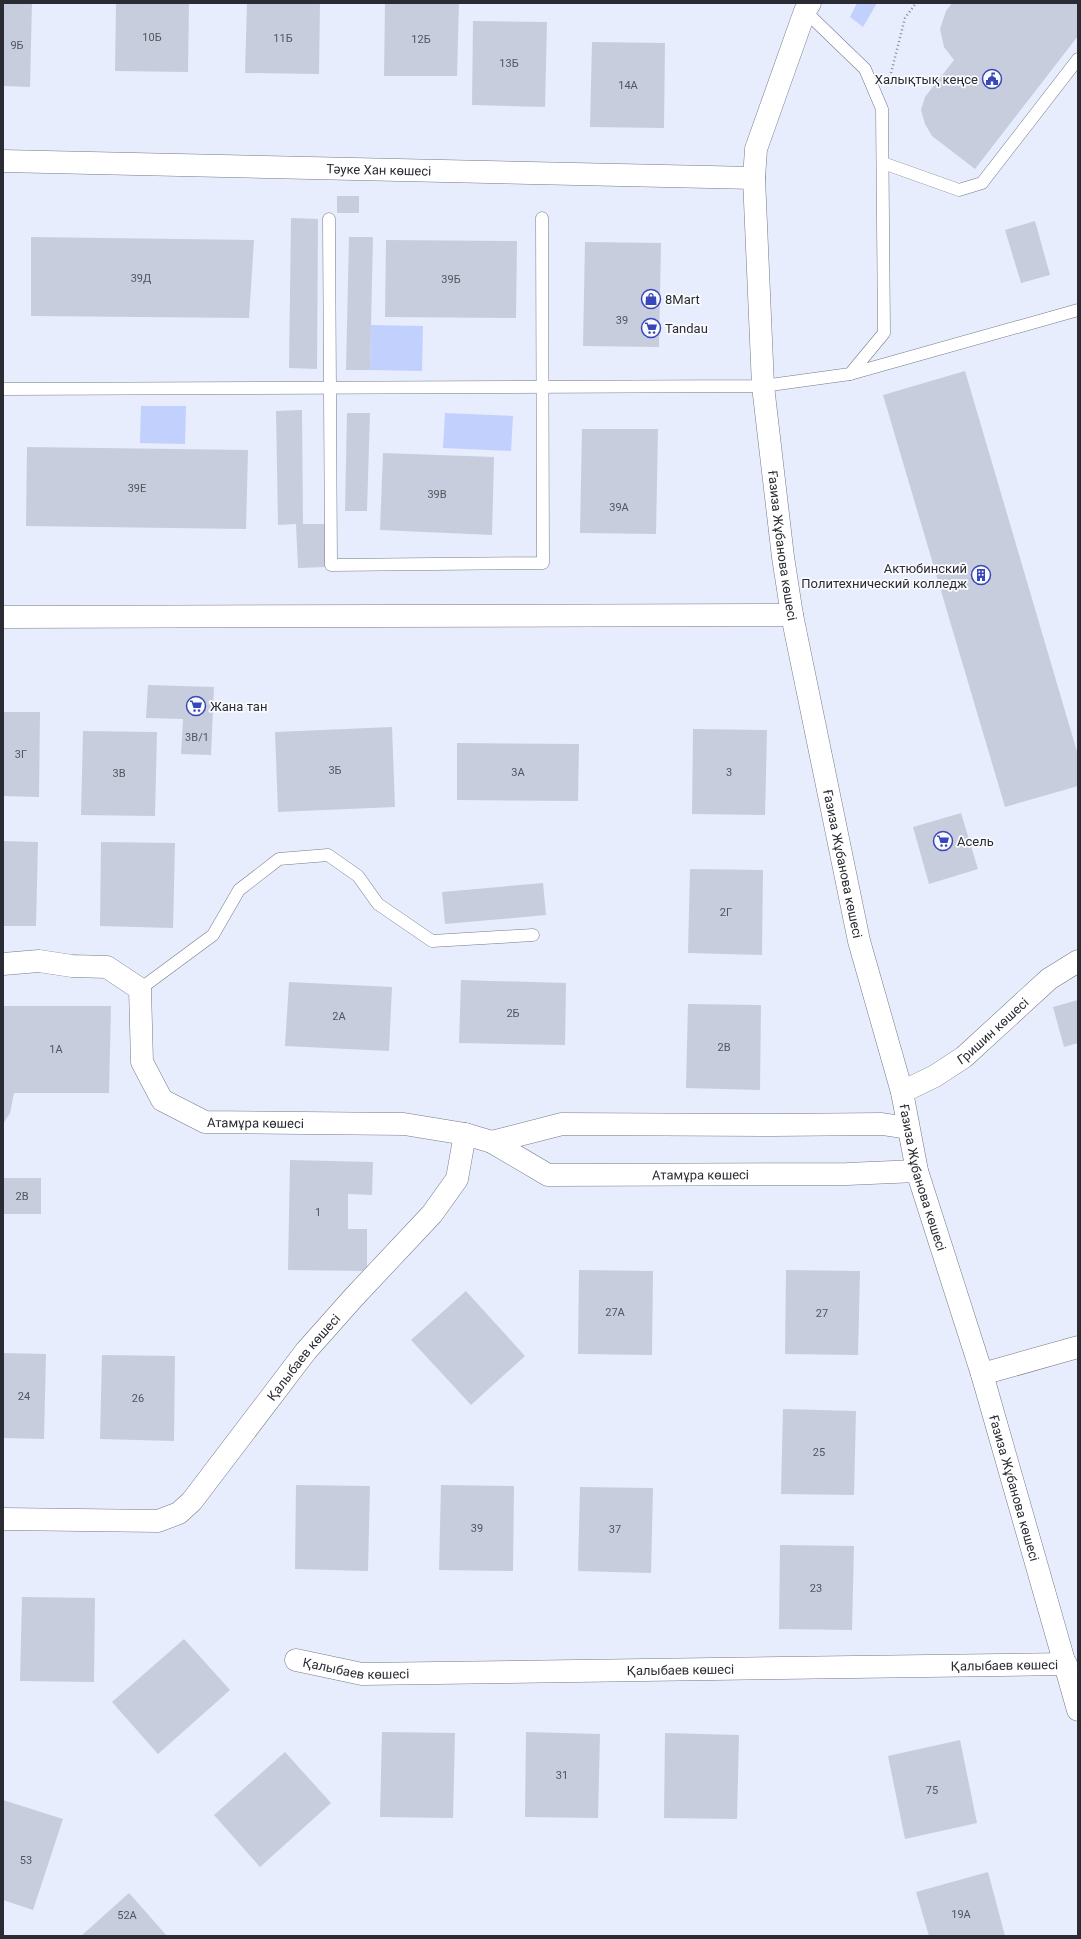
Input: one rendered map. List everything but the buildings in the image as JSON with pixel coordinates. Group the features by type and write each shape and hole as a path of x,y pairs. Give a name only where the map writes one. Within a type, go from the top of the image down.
{"street":[{"name":"Ғазиза Жұбанова көшесі","path":"808,7 756,149 754,178 763,386 783,556 792,615 859,941 902,1092 917,1171 982,1374 1078,1710"},
{"name":"Тәуке Хан көшесі","path":"3,161 754,178"},
{"path":"3,617 792,615"},
{"path":"3,964 39,961 72,966 107,967 140,990"},
{"name":"Гришин көшесі","path":"902,1092 935,1076 964,1057 1049,979 1078,961"},
{"name":"Атамұра көшесі","path":"140,990 142,1062 162,1100 205,1122 404,1124 465,1134 492,1142 548,1175 839,1174 917,1171"},
{"path":"492,1142 562,1124 882,1124 908,1128"},
{"name":"Қалыбаев көшесі","path":"3,1519 158,1520 179,1513 192,1501 306,1351 354,1297 432,1214 458,1179 465,1134"},
{"path":"982,1374 1078,1347"},
{"name":"Қалыбаев көшесі","path":"296,1660 362,1674 1066,1664"}],"lane":[{"path":"808,7 865,68 882,109 884,333 850,374"},
{"path":"883,163 959,190 982,183 1078,59"},
{"path":"329,219 331,565 339,565 543,564 542,218"},
{"path":"3,389 330,389 763,386 850,374 1078,310"},
{"path":"140,990 213,935 240,890 279,859 328,855 358,876 378,904 432,940 533,935"}],"path":[{"path":"882,109 905,18 916,3"}],"shaded area":[{"path":"857,3 877,3 863,27 850,17"},
{"path":"371,325 423,326 422,371 370,370"},
{"path":"141,406 186,406 185,444 140,443"},
{"path":"445,413 513,416 511,451 443,448"}],"place":[{"name":"Халықтық кеңсе","path":"992,79"},
{"name":"8Mart","path":"651,299"},
{"name":"Tandau","path":"651,328"},
{"name":"Актюбинский Политехнический колледж","path":"981,575"},
{"name":"Жана тан","path":"196,706"},
{"name":"Асель","path":"943,841"}]}
